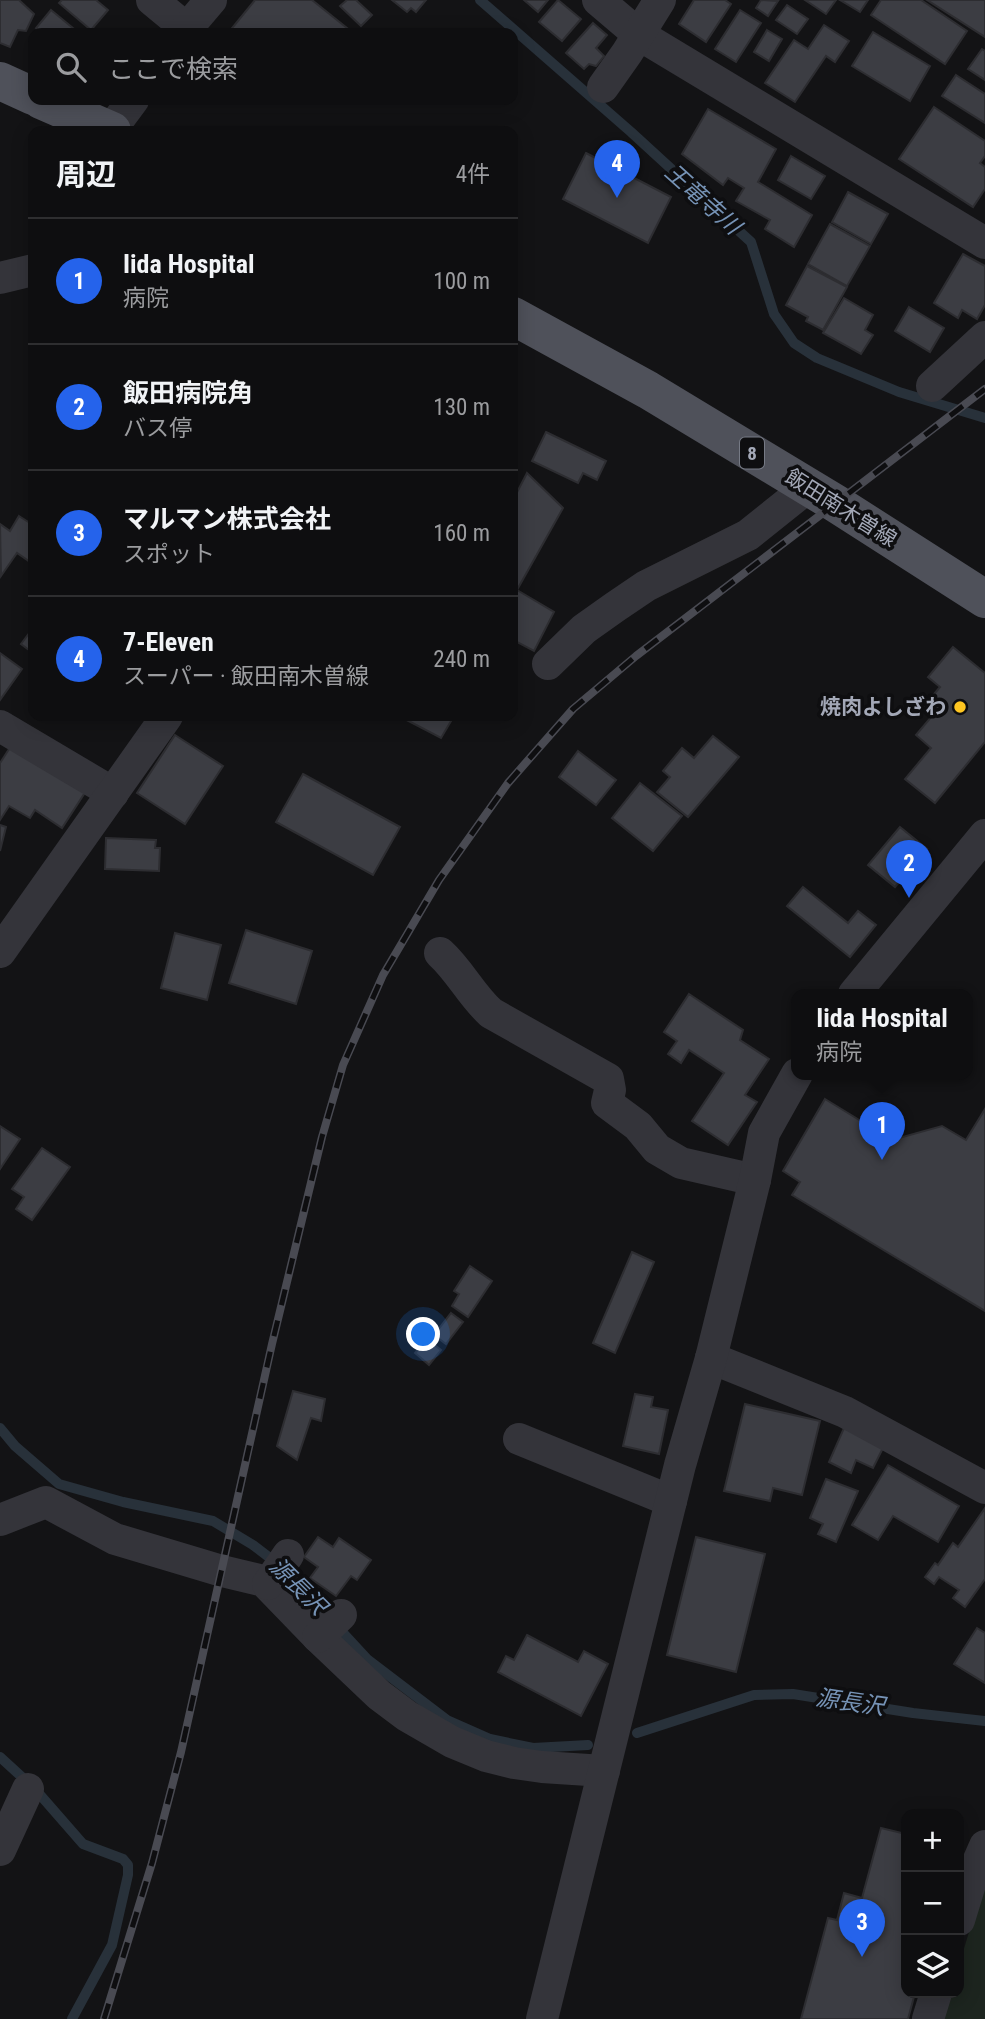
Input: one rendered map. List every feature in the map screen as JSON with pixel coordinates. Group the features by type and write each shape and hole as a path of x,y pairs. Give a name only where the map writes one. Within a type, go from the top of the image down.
{"main road":[{"path":"0,81 28,94"},
{"path":"52,105 100,126"},
{"name":"飯田南木曽線","path":"518,319 648,390 985,599"}],"street":[{"path":"152,0 182,28"},
{"path":"188,28 211,0"},
{"path":"598,0 638,34 985,243"},
{"path":"603,87 660,0"},
{"path":"115,126 129,105"},
{"path":"0,278 28,271"},
{"path":"932,386 985,337"},
{"path":"548,664 584,629 615,607 679,569 748,536 808,487"},
{"path":"0,952 163,721"},
{"path":"0,726 113,793"},
{"path":"858,989 985,835"},
{"path":"440,953 455,967 477,1000 491,1013 608,1079 610,1090 607,1103 638,1126 657,1149 681,1163 755,1180"},
{"path":"542,2019 671,1501 755,1180 764,1133 794,1080"},
{"path":"710,1358 845,1412 985,1488"},
{"path":"519,1439 671,1501"},
{"path":"0,1520 27,1507 46,1502 115,1539 222,1571 273,1574 328,1628 397,1709 424,1728 486,1756 514,1763 541,1768 604,1771"},
{"path":"0,1850 28,1789"},
{"path":"964,1904 985,1846"},
{"path":"928,2019 934,1998"}],"shaded area":[{"path":"985,1879 985,2019 942,2019 948,1998 964,1998 964,1948"}],"building":[{"path":"0,0 19,0 34,14 26,31 18,30 10,47 0,43"},
{"path":"62,0 96,0 108,10 93,28 89,28 59,3"},
{"path":"255,0 312,0 347,28 232,28"},
{"path":"347,0 356,0 372,15 361,26 340,6"},
{"path":"392,0 426,0 416,12 411,8 407,12"},
{"path":"524,0 548,0 538,12"},
{"path":"558,0 581,19 562,41 539,22"},
{"path":"694,0 725,0 731,4 706,42 679,24"},
{"path":"761,0 778,1 768,16 756,8"},
{"path":"805,0 836,0 826,14"},
{"path":"840,0 868,0 860,12"},
{"path":"881,0 921,0 967,31 945,64 871,15"},
{"path":"927,0 985,0 985,37"},
{"path":"787,5 808,19 797,34 776,20"},
{"path":"51,10 73,28 36,28"},
{"path":"740,10 761,23 736,62 715,49"},
{"path":"593,23 607,35 596,48 604,56 596,66 589,64 584,69 566,53"},
{"path":"824,25 849,41 835,62 826,56 795,102 765,83 794,40 808,49"},
{"path":"767,30 782,39 769,61 754,52"},
{"path":"873,32 930,66 910,101 852,66"},
{"path":"982,49 985,51 985,80 968,69"},
{"path":"956,75 985,94 985,123 942,96"},
{"path":"934,107 985,141 985,156 980,163 985,167 985,189 973,207 899,159"},
{"path":"708,109 776,149 758,182 812,215 794,247 765,229 770,220 736,201 744,188 728,178 723,185 682,154"},
{"path":"586,153 671,197 648,243 563,199"},
{"path":"791,156 825,176 811,199 778,180"},
{"path":"848,192 888,214 871,244 832,222"},
{"path":"830,224 870,246 847,286 808,264"},
{"path":"963,254 985,266 985,305 977,319 962,310 958,318 934,303"},
{"path":"807,266 847,287 823,330 806,321 808,317 786,305"},
{"path":"844,298 873,315 865,330 873,335 861,354 823,333"},
{"path":"909,307 944,328 930,352 895,331"},
{"path":"546,432 606,461 597,480 583,473 578,483 532,461"},
{"path":"527,473 563,508 518,588 518,490"},
{"path":"19,516 28,522 28,561 17,553 1,576 0,524 10,531"},
{"path":"518,591 554,612 534,651 518,643"},
{"path":"28,635 28,649 21,644"},
{"path":"953,647 985,673 985,742 935,803 905,779 931,748 916,735 933,715 923,707 940,687 928,677"},
{"path":"0,653 22,669 0,700"},
{"path":"409,721 451,721 441,738"},
{"path":"175,735 223,766 185,824 137,793"},
{"path":"713,736 739,757 688,817 657,792 670,777 663,771 682,748 694,758"},
{"path":"13,743 86,791 62,828 35,810 30,818 9,806 0,820 0,763"},
{"path":"578,751 616,780 596,805 559,777"},
{"path":"303,774 400,827 373,875 276,822"},
{"path":"640,783 682,816 653,851 612,818"},
{"path":"0,825 6,827 0,851"},
{"path":"900,827 927,849 895,887 868,865"},
{"path":"106,838 156,840 155,848 160,848 159,871 105,869"},
{"path":"803,887 848,923 858,911 876,925 850,957 787,906"},
{"path":"246,930 312,951 296,1004 229,983"},
{"path":"175,933 221,945 207,1000 161,988"},
{"path":"689,994 743,1030 740,1040 769,1059 745,1095 757,1102 728,1145 692,1121 724,1073 689,1050 681,1063 668,1054 677,1041 664,1032"},
{"path":"825,1099 892,1140 942,1126 966,1140 985,1109 985,1311 792,1195 800,1182 783,1171"},
{"path":"0,1126 20,1139 0,1169"},
{"path":"42,1148 70,1167 32,1220 16,1209 24,1197 12,1189"},
{"path":"632,1252 654,1262 615,1353 593,1343"},
{"path":"470,1266 492,1281 468,1317 452,1306 459,1294 454,1291"},
{"path":"451,1313 463,1322 446,1344 434,1335"},
{"path":"427,1339 441,1350 429,1365 415,1353"},
{"path":"293,1391 325,1399 321,1421 311,1418 297,1460 277,1446"},
{"path":"635,1394 653,1397 651,1407 668,1410 659,1454 623,1446"},
{"path":"745,1404 820,1421 802,1495 773,1488 770,1501 724,1491"},
{"path":"844,1428 884,1446 873,1468 856,1460 851,1473 829,1462"},
{"path":"888,1465 959,1506 938,1542 893,1516 878,1540 852,1525"},
{"path":"826,1479 858,1491 836,1542 818,1534 823,1524 810,1518"},
{"path":"985,1508 985,1579 965,1607 953,1598 959,1590 939,1577 934,1584 925,1577 935,1563 938,1565 953,1543 958,1547"},
{"path":"318,1537 333,1547 339,1538 371,1560 357,1580 351,1576 336,1596 310,1578 318,1567 304,1557"},
{"path":"696,1537 765,1554 736,1672 667,1655"},
{"path":"977,1628 985,1633 985,1683 954,1664"},
{"path":"527,1635 578,1662 584,1651 608,1664 581,1716 498,1672 506,1656 514,1660"},
{"path":"881,1828 901,1833 901,1998 914,1998 908,2019 801,2019 828,1918 837,1920 844,1893 862,1898"}],"waterway":[{"name":"王竜寺川","path":"480,0 512,28"},
{"name":"王竜寺川","path":"518,33 751,242 774,314 794,343 817,358 899,392 985,418"},
{"name":"源長沢","path":"0,1428 15,1446 59,1484 123,1502 213,1521 253,1545 283,1568 367,1659 447,1720 490,1739 533,1748 588,1745"},
{"name":"源長沢","path":"637,1733 754,1695 793,1694 913,1713 985,1721"},
{"path":"0,1757 35,1789 83,1844 123,1859 128,1865 112,1945 72,2019"}],"railway":[{"path":"104,2019 152,1863 181,1752 272,1344 322,1137 343,1065 383,975 439,880 508,783 573,709 636,656 985,389"}],"place":[{"name":"7-Eleven","path":"617,198"},
{"name":"焼肉よしざわ","path":"960,707"},
{"name":"飯田病院角","path":"909,898"},
{"name":"Iida Hospital","path":"882,1160"},
{"name":"マルマン株式会社","path":"862,1957"}]}
